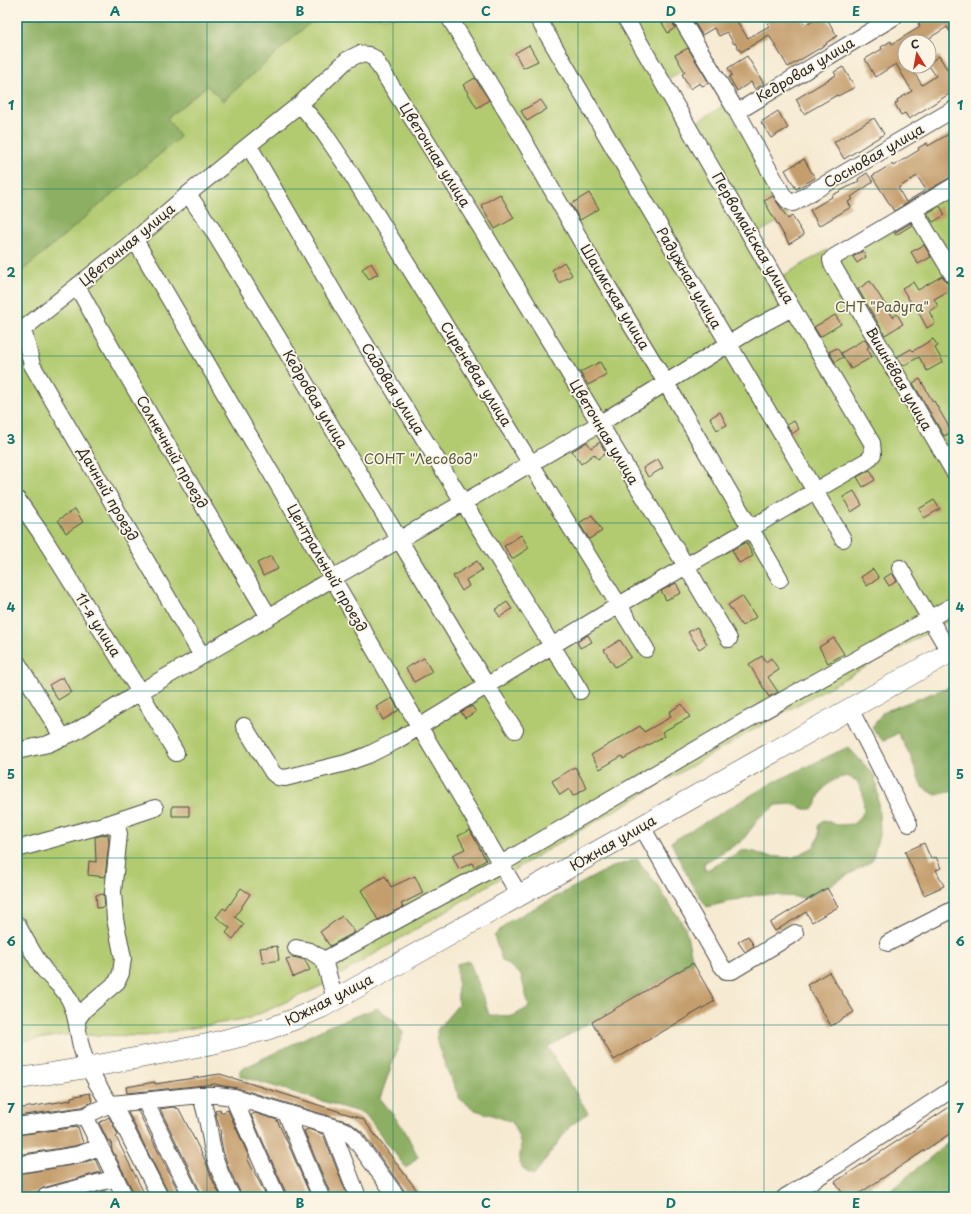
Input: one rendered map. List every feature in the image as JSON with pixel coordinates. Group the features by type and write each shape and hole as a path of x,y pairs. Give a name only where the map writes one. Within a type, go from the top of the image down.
{"main road":[{"name":"Южная улица","path":"17,1079 90,1067 210,1044 268,1029 295,1019 335,1000 952,652"}],"street":[{"name":"Шаимская улица","path":"449,17 522,137 589,255 666,383 780,579"},
{"name":"Радужная улица","path":"537,17 843,540"},
{"name":"Первомайская улица","path":"625,17 792,308 872,443 873,454 868,460 815,491"},
{"path":"680,17 737,112"},
{"name":"Кедровая улица","path":"737,112 894,17"},
{"name":"Цветочная улица","path":"20,331 135,240 188,194 300,104 347,60 359,54 368,55 374,58 481,228 729,639"},
{"name":"Сиреневая улица","path":"300,104 324,133 346,164 646,649"},
{"name":"Сосновая улица","path":"737,112 783,195 788,201 793,203 954,109"},
{"name":"Садовая улица","path":"249,146 340,303 580,691"},
{"path":"954,186 914,210 948,255 954,277"},
{"name":"Кедровая улица","path":"188,194 212,229 515,730"},
{"name":"Вишнёвая улица","path":"914,210 831,260 954,472"},
{"name":"Центральный проезд","path":"135,240 520,896"},
{"name":"Солнечный проезд","path":"77,286 105,338 269,617"},
{"path":"17,751 48,744 74,732 333,578 599,424 753,329 792,308"},
{"name":"Дачный проезд","path":"20,331 32,365 202,656"},
{"path":"244,726 273,773 278,777 285,778 346,763 368,755 487,686 552,644 618,605 815,491"},
{"name":"11-я улица","path":"17,499 40,532 176,752"},
{"path":"900,568 952,652"},
{"path":"324,960 501,864 738,725 954,605"},
{"path":"17,662 63,738"},
{"path":"850,709 909,824"},
{"path":"17,849 108,824 155,808"},
{"path":"77,1020 84,1010 117,982 121,973 123,958 115,919 113,892 119,834 118,828 114,824 108,824"},
{"path":"642,827 721,965 726,971 732,972 795,933"},
{"path":"888,943 954,908"},
{"path":"17,924 32,952 46,972 69,997 77,1020 81,1046 84,1054 101,1091 117,1112 160,1197"},
{"path":"296,948 310,951 324,960 335,1000"},
{"path":"785,1197 828,1171 954,1088"},
{"path":"200,1095 205,1108 212,1148 218,1167 232,1197"},
{"path":"17,1126 85,1116 110,1104 200,1095 234,1097 346,1131 354,1138 397,1197"},
{"path":"145,1101 192,1197"},
{"path":"235,1102 277,1197"},
{"path":"286,1113 321,1197"},
{"path":"85,1116 125,1197"},
{"path":"331,1127 358,1197"},
{"path":"17,1165 77,1155 100,1147"},
{"path":"45,1197 116,1178"}],"green space":[{"path":"17,17 316,17 223,101 207,86 167,118 180,137 17,275"},
{"name":"СОНТ \"Лесовод\"","path":"316,17 676,17 701,62 667,79 692,125 726,104 788,216 756,234 781,277 827,250 829,254 954,182 954,618 779,715 552,847 323,985 250,1018 146,1036 66,1035 17,1042 17,275 180,137 167,118 207,86 223,101"},
{"path":"954,685 954,791 936,795 922,787 910,755 898,733 883,741 872,728 883,712"},
{"path":"848,747 875,776 880,831 872,861 808,898 760,894 707,907 691,883 671,842 772,783","holes":["847,776 857,781 863,793 864,811 854,824 837,825 824,820 818,826 819,836 814,847 792,858 765,856 755,852 743,850 705,871 704,863 742,841 760,817 777,805 792,804 805,809 811,809 816,806 817,800 823,790 831,782"]},
{"path":"637,859 655,882 685,927 693,962 548,1047 588,1113 570,1126 534,1175 528,1173 519,1164 521,1146 512,1122 475,1110 460,1099 438,1046 437,1030 458,1005 457,964 469,961 480,987 489,1015 513,1016 529,1007 521,975 502,960 494,936 508,922 610,868"},
{"path":"377,1008 395,1021 403,1033 380,1098 404,1129 418,1157 406,1168 365,1114 240,1076 240,1070 329,1026"},
{"path":"954,1138 954,1197 883,1197 886,1194"}],"building":[{"path":"691,17 734,17 748,38 769,26 764,17 800,17 805,25 818,17 826,17 837,36 826,43 827,44 788,67 769,35 741,52 727,32 719,36 714,28 702,35"},
{"path":"929,17 954,17 954,38 947,27 936,34 908,34 920,27 918,24"},
{"path":"671,18 675,28 668,33 662,23"},
{"path":"891,41 892,44 897,41 897,66 896,64 875,77 865,59 882,49 881,47"},
{"path":"529,45 538,61 523,68 515,53"},
{"path":"688,48 709,83 702,86 700,83 690,89 682,74 685,72 675,55"},
{"path":"747,56 764,84 755,89 751,82 737,91 729,77 732,75 728,68"},
{"path":"939,56 947,69 949,68 954,75 954,91 909,119 905,113 901,115 895,104 898,102 897,100 912,91 902,74 915,74 922,85 936,76 935,74 937,74 937,57"},
{"path":"843,67 855,87 838,96 837,95 804,114 796,99 836,75 834,72"},
{"path":"475,78 489,100 477,108 463,85"},
{"path":"541,100 547,109 527,121 521,111"},
{"path":"778,111 788,128 771,138 761,122"},
{"path":"874,118 884,134 844,159 834,142"},
{"path":"954,131 954,177 949,178 894,211 872,176 892,164 893,166 919,150 918,148 927,143 928,146","holes":["917,176 926,190 906,202 898,188"]},
{"path":"804,159 815,178 796,189 785,170"},
{"path":"867,173 873,182 851,197 853,199 848,202 851,207 819,226 810,210 832,197 831,196 859,181 858,179"},
{"path":"589,193 599,209 580,220 571,204"},
{"path":"500,194 514,218 495,229 481,205"},
{"path":"773,196 788,219 792,216 804,235 789,244 764,201"},
{"path":"940,206 945,215 933,222 927,213"},
{"path":"911,223 912,225 896,235 894,233"},
{"path":"924,245 931,257 918,264 911,252"},
{"path":"863,251 866,257 857,263 853,257"},
{"path":"564,262 572,275 559,283 552,270"},
{"path":"371,263 378,274 369,279 362,269"},
{"path":"942,276 952,289 934,299 938,306 929,311 935,323 927,328 913,302 911,303 902,288 913,282 918,290"},
{"path":"870,281 893,317 897,314 903,324 885,335 858,289"},
{"path":"835,315 841,324 820,337 814,327"},
{"path":"865,339 869,347 867,348 872,357 851,369 841,353"},
{"path":"933,339 938,346 935,348 943,362 927,371 919,357 903,366 897,357 911,349 913,351"},
{"path":"837,348 843,357 835,362 829,352"},
{"path":"600,362 607,375 588,385 580,372"},
{"path":"920,379 952,432 944,436 913,383"},
{"path":"720,412 727,425 717,430 710,418"},
{"path":"794,421 799,429 792,434 787,425"},
{"path":"587,442 591,448 600,442 606,453 598,459 594,454 581,464 572,451"},
{"path":"658,459 663,468 648,477 643,468"},
{"path":"870,470 875,480 863,487 857,477"},
{"path":"854,491 862,505 851,512 843,497"},
{"path":"934,500 940,509 924,518 919,509"},
{"path":"75,509 83,522 66,533 58,520"},
{"path":"592,515 602,531 589,539 579,523"},
{"path":"521,535 529,548 512,559 504,546"},
{"path":"746,542 753,556 739,563 732,550"},
{"path":"271,556 278,569 263,576 257,563"},
{"path":"477,561 482,570 466,580 469,586 462,591 453,576"},
{"path":"873,569 879,578 867,586 861,577"},
{"path":"892,573 897,581 889,586 884,578"},
{"path":"676,583 681,593 666,600 661,591"},
{"path":"742,596 756,617 742,626 728,605"},
{"path":"507,602 512,609 500,617 495,610"},
{"path":"697,627 707,644 699,649 688,632"},
{"path":"588,635 592,642 580,648 577,642"},
{"path":"834,638 844,654 828,663 819,647"},
{"path":"620,640 631,657 615,667 604,650"},
{"path":"762,656 766,662 771,658 779,670 768,677 778,692 769,697 749,664"},
{"path":"424,658 432,672 414,682 406,668"},
{"path":"63,677 71,692 58,700 49,685"},
{"path":"392,698 399,710 383,720 376,707"},
{"path":"682,704 690,717 662,732 664,736 623,759 622,756 600,769 591,755 640,726 644,732 671,717 669,712"},
{"path":"472,706 476,712 465,718 461,712"},
{"path":"575,767 587,788 573,796 569,789 560,795 552,781"},
{"path":"172,806 189,806 189,816 172,816"},
{"path":"470,830 486,860 474,867 472,863 459,869 452,855 465,849 458,836"},
{"path":"108,834 109,843 105,877 88,875 89,861 96,862 95,837"},
{"path":"924,843 931,859 936,857 941,868 936,870 944,886 924,895 905,852"},
{"path":"385,876 391,887 415,876 423,893 401,904 403,907 378,920 361,890"},
{"path":"241,888 250,894 235,917 244,924 233,939 226,933 230,928 216,917 223,908 226,910"},
{"path":"827,888 838,907 812,922 806,912 775,931 770,923"},
{"path":"104,894 105,907 97,908 96,895"},
{"path":"342,916 355,932 330,946 320,932"},
{"path":"748,936 754,946 745,952 738,942"},
{"path":"277,946 279,960 263,963 260,948"},
{"path":"293,957 305,960 310,970 293,977 286,959"},
{"path":"693,963 715,1001 614,1060 592,1022"},
{"path":"829,972 854,1012 831,1026 807,985"},
{"path":"220,1074 363,1119 422,1197 409,1197 362,1132 349,1122 237,1088 215,1084 127,1093 126,1087"},
{"path":"90,1093 92,1102 82,1107 17,1116 17,1109 71,1100 71,1097"},
{"path":"954,1104 954,1131 854,1197 845,1197 835,1182"},
{"path":"173,1107 179,1109 206,1162 211,1177 221,1197 202,1197 160,1109"},
{"path":"220,1109 221,1113 228,1110 249,1157 247,1158 267,1197 241,1197 223,1151 221,1134 215,1111"},
{"path":"138,1111 181,1197 169,1197 128,1112"},
{"path":"255,1113 277,1120 311,1197 286,1197 286,1193 251,1115"},
{"path":"109,1117 118,1135 116,1137 146,1197 134,1197 134,1193 112,1150 111,1141 108,1141 99,1123"},
{"path":"78,1127 83,1143 75,1146 17,1155 17,1135"},
{"path":"308,1129 323,1134 348,1197 330,1197 330,1193 304,1131"},
{"path":"95,1159 101,1172 43,1188 37,1192 17,1195 17,1174 79,1164"},
{"path":"105,1191 107,1197 82,1197"}],"park label":[{"name":"СНТ \"Радуга\"","path":"882,307"}]}
